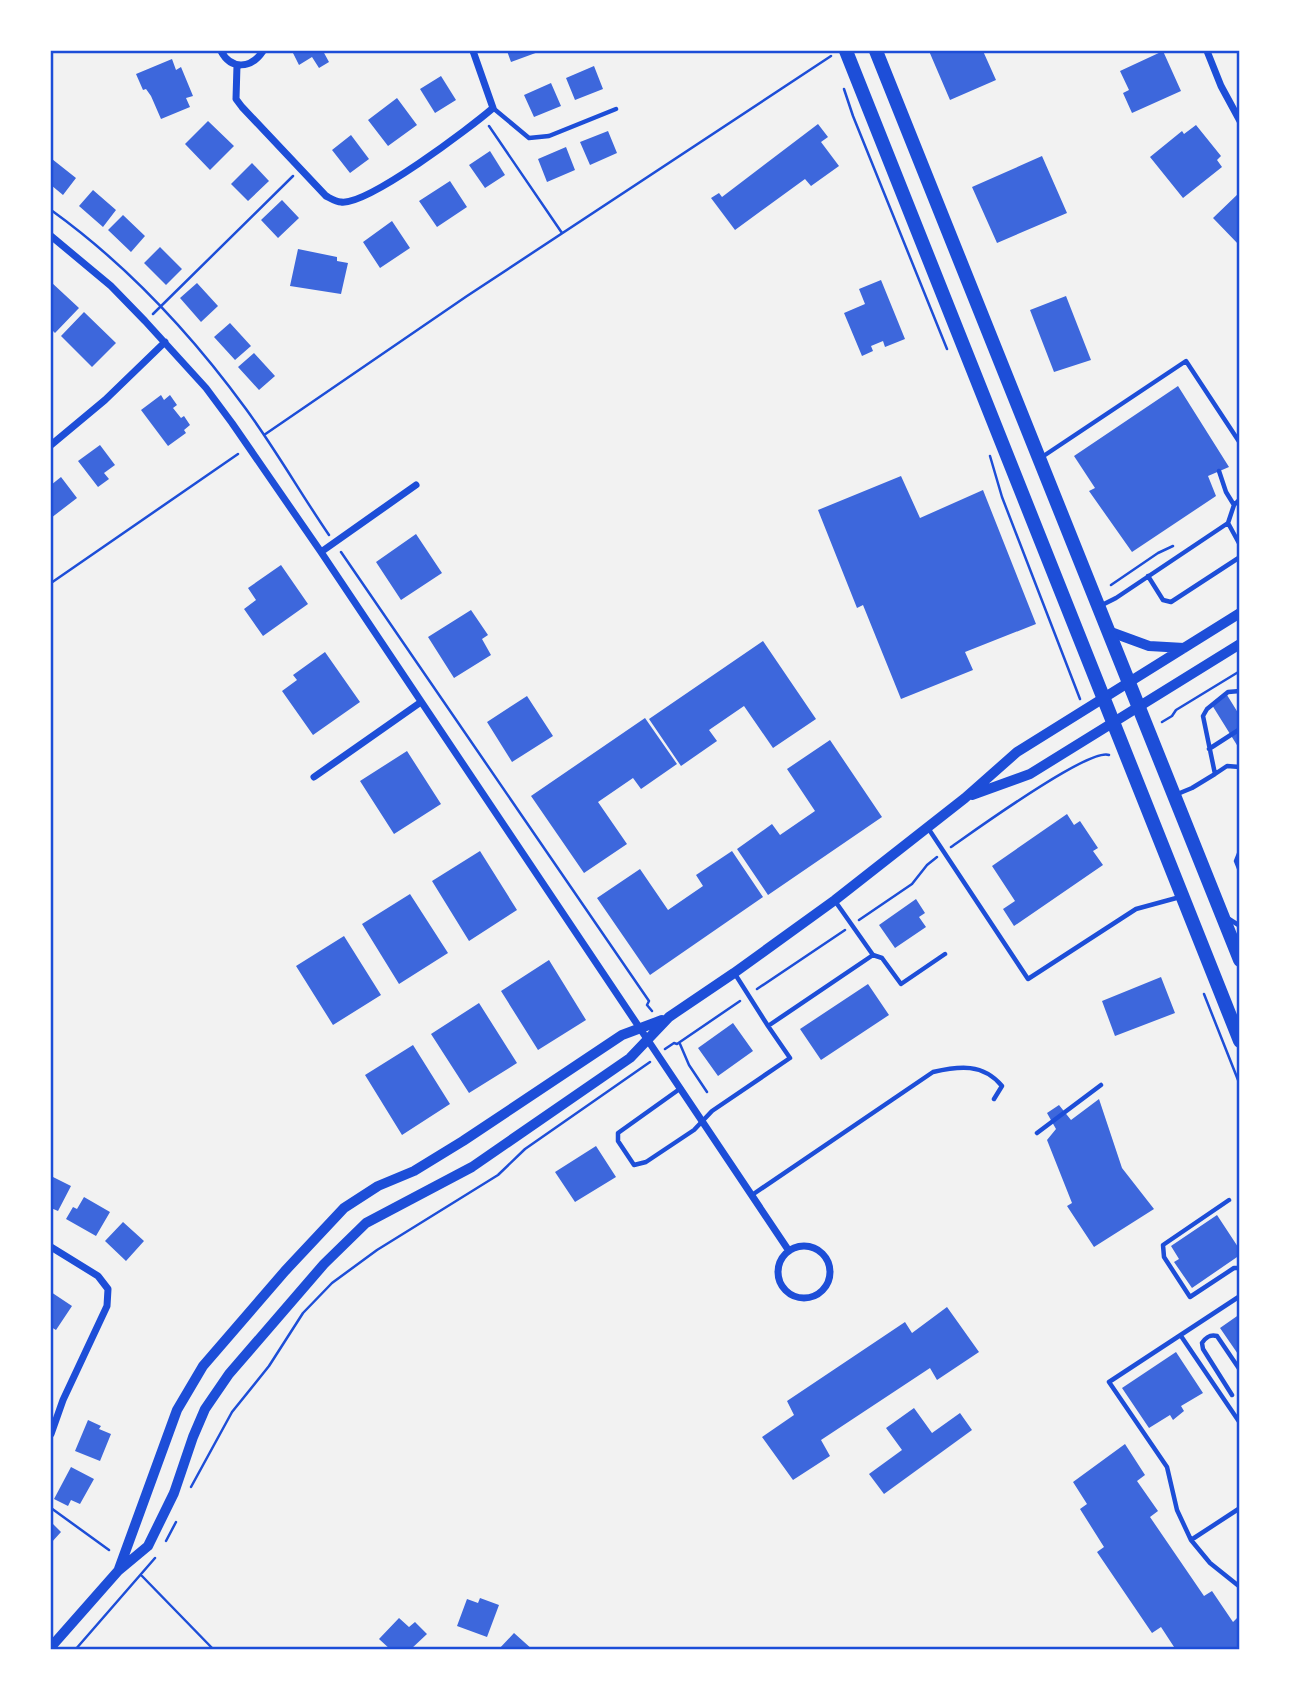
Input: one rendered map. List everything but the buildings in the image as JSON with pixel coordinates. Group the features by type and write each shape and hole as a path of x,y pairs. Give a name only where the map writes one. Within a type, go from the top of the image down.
{"main road":[{"path":"846,51 1240,1041"},
{"path":"876,51 1240,960"}],"street":[{"path":"221,51 227,60 237,65 253,61 262,51"},
{"path":"237,65 236,99 326,196 341,202 355,200 388,184 493,108 473,51"},
{"path":"1207,51 1221,86 1240,121"},
{"path":"51,236 111,286 165,342 219,406 321,552 789,1251"},
{"path":"51,445 105,400 165,342"},
{"path":"321,552 416,485"},
{"path":"51,1647 118,1571 148,1546 174,1493 205,1409 229,1374 346,1240 366,1223 472,1167 630,1058 645,1033 835,900 965,798 1017,752 1240,613"},
{"path":"1108,631 1149,646 1184,648"},
{"path":"965,798 1030,774 1240,644"},
{"path":"314,777 421,702"},
{"path":"118,1571 177,1410 203,1366 344,1208 378,1186 433,1160 622,1035 645,1033"},
{"path":"804,1246 820,1251 825,1257 829,1264 829,1280 818,1294 801,1298 785,1290 780,1283 779,1265 789,1251 804,1246"},
{"path":"51,1247 97,1276 108,1289 107,1306 63,1400 51,1434"}],"lane":[{"path":"493,108 529,138 550,136 616,109"},
{"path":"1039,458 1186,361 1240,443"},
{"path":"1219,471 1228,497 1234,505"},
{"path":"1098,607 1116,598 1228,523 1234,505 1240,499"},
{"path":"1228,523 1240,545"},
{"path":"1148,576 1163,600 1171,602 1240,557"},
{"path":"1215,774 1202,720 1204,712 1228,692 1239,693"},
{"path":"1209,749 1240,729"},
{"path":"1174,796 1227,766 1240,767"},
{"path":"927,827 1028,979 1136,909 1183,895"},
{"path":"1240,851 1236,861 1240,871"},
{"path":"835,900 873,955 882,958 901,984 945,954"},
{"path":"1222,914 1240,926"},
{"path":"768,1026 873,955"},
{"path":"681,1088 621,1130 617,1137 634,1165 641,1165 694,1130 712,1111 790,1058 734,973"},
{"path":"752,1195 933,1072 983,1069 992,1074 1002,1086 994,1099"},
{"path":"1037,1133 1101,1085"},
{"path":"1229,1200 1163,1245 1164,1257 1190,1297 1234,1268 1240,1268"},
{"path":"1240,1296 1109,1382 1167,1467 1177,1510 1191,1540 1210,1563 1240,1587"},
{"path":"1181,1336 1240,1423"},
{"path":"1232,1395 1203,1349 1202,1343 1206,1338 1217,1336 1240,1370"},
{"path":"1191,1540 1240,1508"}],"path":[{"path":"264,435 562,233 838,51"},
{"path":"846,95 948,350"},
{"path":"483,117 562,233"},
{"path":"145,321 300,169"},
{"path":"51,211 112,261 195,345 252,418 325,529"},
{"path":"988,449 1002,497 1079,697"},
{"path":"51,583 238,454"},
{"path":"1111,585 1173,546"},
{"path":"346,559 649,1002 647,1005"},
{"path":"1171,716 1176,710 1240,671"},
{"path":"954,846 1070,767 1102,753 1108,754"},
{"path":"859,920 912,884 927,865 939,856"},
{"path":"755,990 845,930"},
{"path":"1203,993 1240,1085"},
{"path":"680,1044 742,1000"},
{"path":"674,1043 680,1044"},
{"path":"680,1044 689,1065 707,1092"},
{"path":"189,1492 225,1422 268,1366 303,1313 322,1293 344,1273 377,1250 498,1175 525,1149 645,1066"},
{"path":"51,1508 109,1550"},
{"path":"162,1548 177,1520"},
{"path":"75,1650 155,1558"},
{"path":"142,1576 215,1650"}]}
